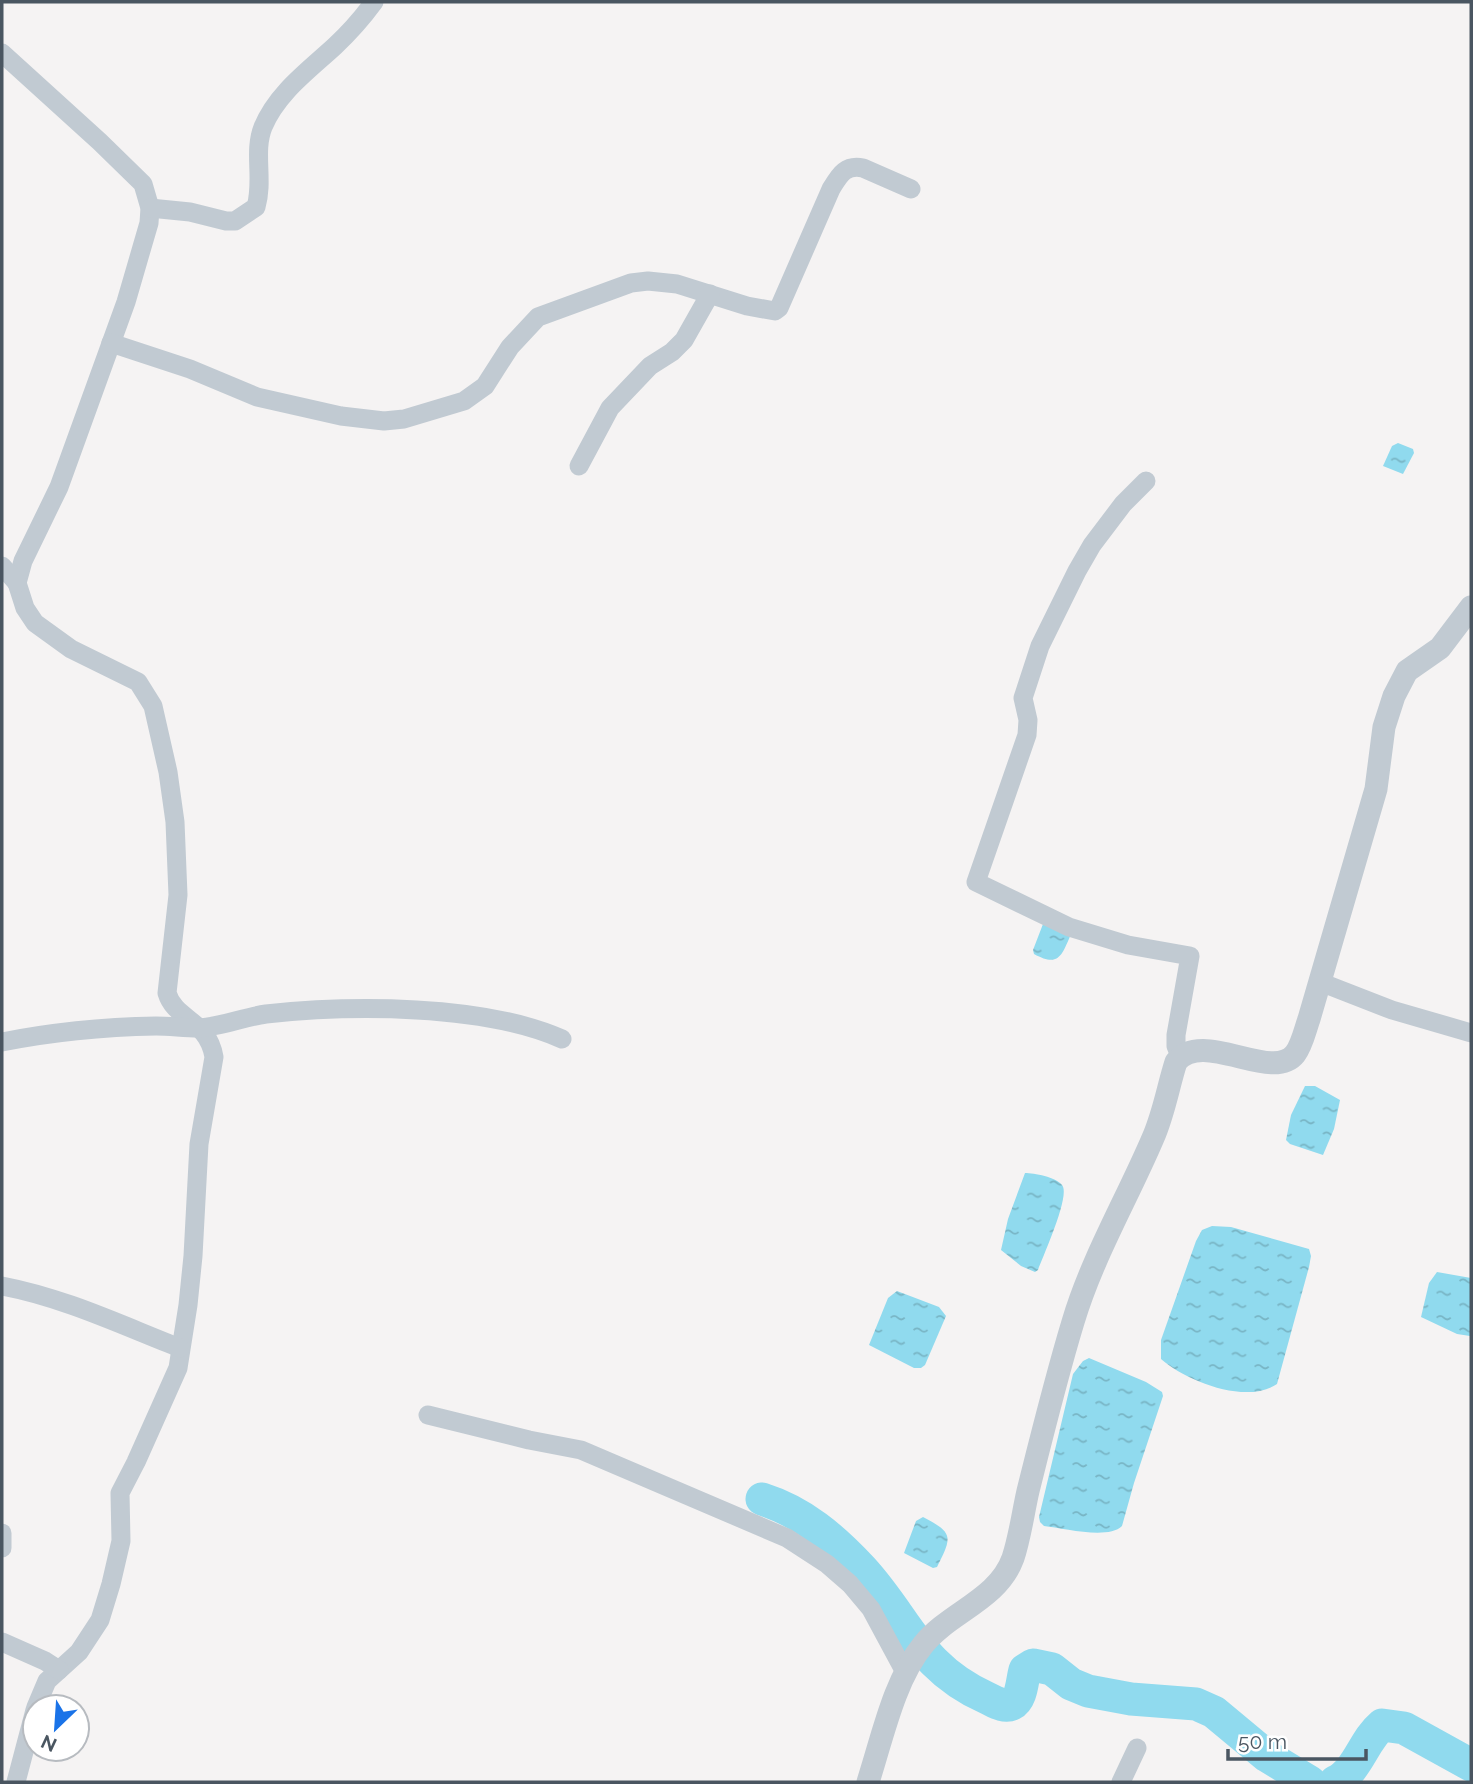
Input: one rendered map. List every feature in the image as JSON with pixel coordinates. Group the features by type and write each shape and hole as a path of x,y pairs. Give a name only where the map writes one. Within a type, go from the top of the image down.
{"street":[{"path":"150,208 190,212 226,221 235,220 256,207 260,189 259,142 269,115 296,81 337,44 374,2"},
{"path":"2,53 143,184 150,208 149,223 139,260 111,343 59,487 23,561 17,583"},
{"path":"111,343 211,377 257,397 362,419 404,419 464,401 485,386 510,347 538,317 631,282 677,284 763,310 775,311 779,308 831,189 842,173 855,166 911,189"},
{"path":"579,466 610,408 635,380 684,340 710,294"},
{"path":"1146,481 1123,504 1092,545 1040,646 1023,698 1028,720 1027,735 976,882 1069,927 1128,946 1191,956 1176,1035 1175,1046 1180,1056"},
{"path":"2,566 17,583 22,600 35,624 71,649 138,682 153,706 168,772 175,822 178,895 167,993 173,1004 200,1028 212,1044 214,1057 199,1144 193,1256 178,1368 120,1493 121,1541 100,1620 79,1652 47,1681 42,1693"},
{"path":"868,1782 909,1668 933,1634 949,1619 986,1595 997,1584 1013,1559 1073,1321 1091,1274 1154,1135 1180,1056 1186,1053 1219,1051 1259,1061 1282,1063 1294,1055 1320,982 1377,789 1384,727 1394,696 1407,671 1440,648 1471,607"},
{"path":"1320,982 1392,1010 1471,1032"},
{"path":"2,1042 74,1030 157,1026 200,1028 264,1014 361,1008 444,1013 495,1020 538,1028 562,1039"},
{"path":"2,1286 75,1305 180,1348"},
{"path":"428,1415 581,1450 787,1538 827,1564 850,1584 871,1609 909,1668"},
{"path":"2,1533 2,1548"},
{"path":"2,1642 59,1670"},
{"path":"1121,1782 1136,1748"},
{"path":"16,1782 21,1763"}],"water":[{"path":"1398,443 1413,449 1414,453 1403,474 1383,466 1392,446"},
{"path":"1043,924 1071,934 1062,953 1054,959 1049,960 1034,954 1033,950"},
{"path":"1305,1086 1315,1086 1340,1100 1334,1129 1323,1155 1290,1144 1286,1140 1291,1115"},
{"path":"1025,1173 1055,1180 1062,1185 1064,1191 1055,1226 1035,1272 1021,1266 1001,1250 1008,1219"},
{"path":"1212,1226 1231,1227 1309,1249 1309,1267 1277,1384 1264,1390 1249,1392 1217,1388 1185,1375 1161,1359 1161,1340 1196,1241 1202,1230"},
{"path":"1437,1272 1471,1278 1470,1336 1457,1334 1421,1317 1429,1283"},
{"path":"897,1291 939,1307 946,1316 925,1365 921,1368 914,1368 869,1345 888,1298"},
{"path":"1089,1358 1146,1382 1162,1392 1163,1396 1122,1526 1096,1533 1044,1526 1039,1517 1073,1374 1083,1361"},
{"path":"923,1517 940,1527 947,1537 946,1549 937,1567 933,1568 904,1553 916,1521"}],"waterway":[{"path":"762,1499 791,1511 828,1537 878,1588 929,1657 964,1686 987,1698 1002,1705 1015,1702 1020,1694 1025,1670 1033,1665 1052,1669 1071,1684 1088,1691 1131,1699 1196,1704 1214,1712 1267,1756 1310,1782"},
{"path":"1335,1782 1349,1771 1382,1725 1404,1728 1471,1765"}]}
